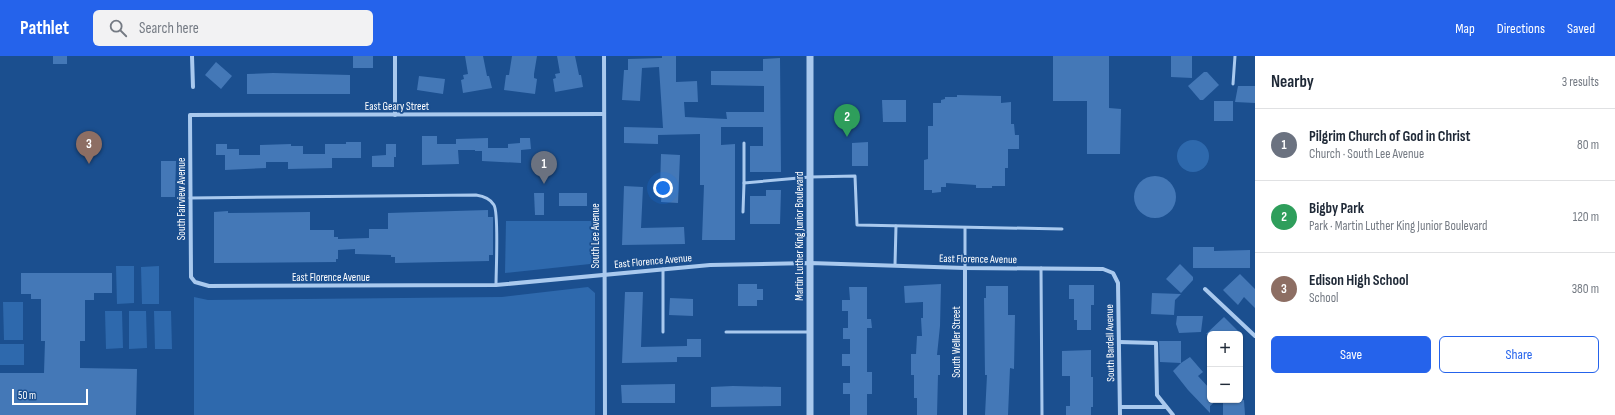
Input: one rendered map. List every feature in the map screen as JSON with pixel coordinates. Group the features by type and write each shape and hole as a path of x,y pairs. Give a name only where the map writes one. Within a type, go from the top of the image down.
{"street":[{"path":"192,56 193,87"},
{"path":"395,56 395,115"},
{"name":"South Lee Avenue","path":"604,56 605,415"},
{"name":"Martin Luther King Junior Boulevard","path":"810,56 810,415"},
{"name":"East Geary Street","path":"190,115 604,114"},
{"name":"South Fairview Avenue","path":"190,115 190,267 191,277 195,282"},
{"name":"East Florence Avenue","path":"195,282 210,286 496,285 710,265 810,262 965,268 1103,269 1113,273"},
{"name":"South Weller Street","path":"965,268 965,415"},
{"name":"South Bardell Avenue","path":"1113,273 1118,283 1120,415"},
{"path":"1205,290 1255,336"},
{"path":"1119,342 1156,343 1157,395 1173,415"},
{"path":"1120,406 1166,406"}],"lane":[{"path":"1233,84 1235,56"},
{"path":"743,212 744,143"},
{"path":"744,183 810,177 855,176 857,225 1062,229"},
{"path":"190,198 484,196 489,199 496,210 496,285"},
{"path":"895,265 896,226"},
{"path":"965,228 965,268"},
{"path":"1041,268 1042,415"},
{"path":"663,269 663,332"},
{"path":"726,332 810,332"}],"shaded area":[{"path":"1190,140 1196,140 1206,147 1209,156 1208,162 1202,169 1196,172 1190,172 1180,165 1177,159 1177,153 1184,143"},
{"path":"506,221 594,221 594,259 590,264 505,273"},
{"path":"116,266 134,266 134,303 117,304"},
{"path":"159,266 159,304 142,304 141,267"},
{"path":"588,287 595,293 595,415 194,415 194,297 208,300 502,297"},
{"path":"3,302 23,302 23,340 4,340"},
{"path":"105,311 122,311 123,348 106,349"},
{"path":"129,311 146,311 147,348 129,349"},
{"path":"154,311 171,311 172,349 155,349"},
{"path":"0,344 24,344 24,365 0,365"}],"building":[{"path":"53,56 67,56 67,64 53,64"},
{"path":"353,56 373,56 373,68 353,68"},
{"path":"465,56 483,56 487,76 489,76 492,88 463,93 461,80 464,79 463,75 468,74"},
{"path":"512,56 537,56 534,74 534,78 537,79 535,94 504,90 506,75 509,75"},
{"path":"557,56 575,56 583,87 555,92 553,79 556,78 555,74 560,73"},
{"path":"662,56 676,56 676,82 697,81 698,102 684,102 685,117 727,119 726,112 764,112 764,86 711,85 711,71 763,71 763,59 780,58 781,172 750,172 750,146 763,146 763,127 721,127 721,145 735,144 735,240 702,240 704,185 700,185 700,134 658,135 658,144 624,143 624,127 663,128 659,67 642,68 640,101 622,100 624,70 628,70 628,59 662,58"},
{"path":"1053,56 1109,56 1109,108 1121,109 1120,154 1087,154 1087,101 1053,101"},
{"path":"1171,56 1192,56 1192,78 1171,77"},
{"path":"216,62 232,76 221,89 205,75"},
{"path":"1204,72 1207,72 1219,85 1203,100 1200,100 1188,86"},
{"path":"273,73 350,75 350,94 247,94 247,74"},
{"path":"419,76 445,79 443,94 417,90"},
{"path":"1238,86 1255,86 1255,103 1235,102"},
{"path":"957,95 1001,96 1001,103 1011,102 1011,124 1014,124 1015,135 1019,135 1019,149 1008,149 1008,168 1005,168 1005,186 976,188 976,185 946,183 946,187 941,187 941,192 932,193 932,190 924,190 924,160 928,159 928,126 933,126 933,103 941,103 941,100 945,99 945,97 957,97"},
{"path":"882,100 906,100 906,122 883,122"},
{"path":"1214,101 1233,101 1233,121 1214,121"},
{"path":"422,136 437,136 437,144 456,144 456,139 488,138 488,148 508,148 508,144 520,143 520,138 530,138 531,149 521,150 521,163 482,161 482,151 458,150 459,164 422,165"},
{"path":"346,142 361,142 361,158 332,158 332,168 288,169 288,162 266,162 266,168 225,170 225,155 216,155 216,144 227,144 227,149 239,149 239,155 260,155 260,145 291,144 291,146 303,146 303,154 325,154 325,144 346,144"},
{"path":"868,142 868,166 852,166 852,143"},
{"path":"386,144 396,144 394,167 372,167 372,156 386,155"},
{"path":"661,154 680,155 678,203 661,202"},
{"path":"161,161 176,161 175,197 161,197"},
{"path":"1155,176 1170,182 1176,197 1170,212 1155,218 1140,212 1134,197 1140,182"},
{"path":"624,186 643,187 641,228 684,227 685,244 622,245"},
{"path":"766,190 781,190 780,224 750,224 750,196 766,196"},
{"path":"534,193 544,193 544,215 535,215"},
{"path":"559,193 587,193 587,206 559,206"},
{"path":"488,210 488,217 493,217 493,255 489,255 489,261 395,263 395,257 391,257 391,255 355,254 355,249 338,250 338,259 336,259 336,262 214,263 214,212 310,212 310,230 334,230 334,237 338,237 338,239 369,238 369,229 388,229 388,213"},
{"path":"1193,247 1214,247 1214,251 1250,250 1250,268 1193,268"},
{"path":"1180,264 1193,277 1193,280 1181,293 1166,279"},
{"path":"21,273 112,273 112,293 94,293 94,300 85,300 85,341 80,341 80,368 137,369 136,415 0,415 0,373 44,373 45,341 41,341 41,299 31,299 31,294 21,294"},
{"path":"1240,274 1255,289 1255,308 1244,297 1238,305 1223,290"},
{"path":"738,284 757,284 757,289 763,289 763,300 757,300 757,306 738,306"},
{"path":"941,284 940,326 937,355 940,355 940,375 938,375 937,415 917,415 917,398 914,398 914,375 911,375 911,354 916,354 917,336 922,336 921,318 923,318 923,302 905,303 904,286"},
{"path":"1069,285 1094,285 1094,305 1091,305 1091,330 1077,330 1077,320 1074,320 1074,299 1069,299"},
{"path":"986,286 1008,286 1008,315 1015,315 1014,369 1010,368 1008,415 985,415 987,375 985,375 984,298 986,298"},
{"path":"849,287 867,287 867,319 871,319 872,328 867,328 867,372 872,372 872,394 867,394 867,415 850,415 850,394 843,394 843,383 850,383 850,366 842,366 842,354 850,354 850,339 843,339 843,328 848,328 848,311 842,311 842,300 850,300"},
{"path":"625,292 643,292 641,347 687,346 687,339 701,339 701,357 677,357 677,362 622,363"},
{"path":"1152,293 1181,294 1175,300 1174,315 1151,314"},
{"path":"670,298 693,299 693,316 669,315"},
{"path":"1177,316 1203,316 1201,332 1179,333 1176,324"},
{"path":"1224,317 1238,331 1209,331"},
{"path":"1159,341 1181,341 1181,363 1160,362"},
{"path":"1091,350 1093,407 1091,407 1091,415 1066,415 1066,406 1070,406 1070,376 1062,376 1062,351"},
{"path":"1190,357 1203,372 1198,376 1207,386 1207,403 1214,403 1210,406 1210,413 1188,390 1173,371"},
{"path":"675,384 675,403 622,403 621,385"},
{"path":"711,387 781,387 781,406 711,407"},
{"path":"1244,400 1245,415 1223,415 1223,403 1243,403"}],"place":[{"name":"Bigby Park","path":"847,137"},
{"name":"Edison High School","path":"89,164"},
{"name":"Pilgrim Church of God in Christ","path":"544,184"}]}
